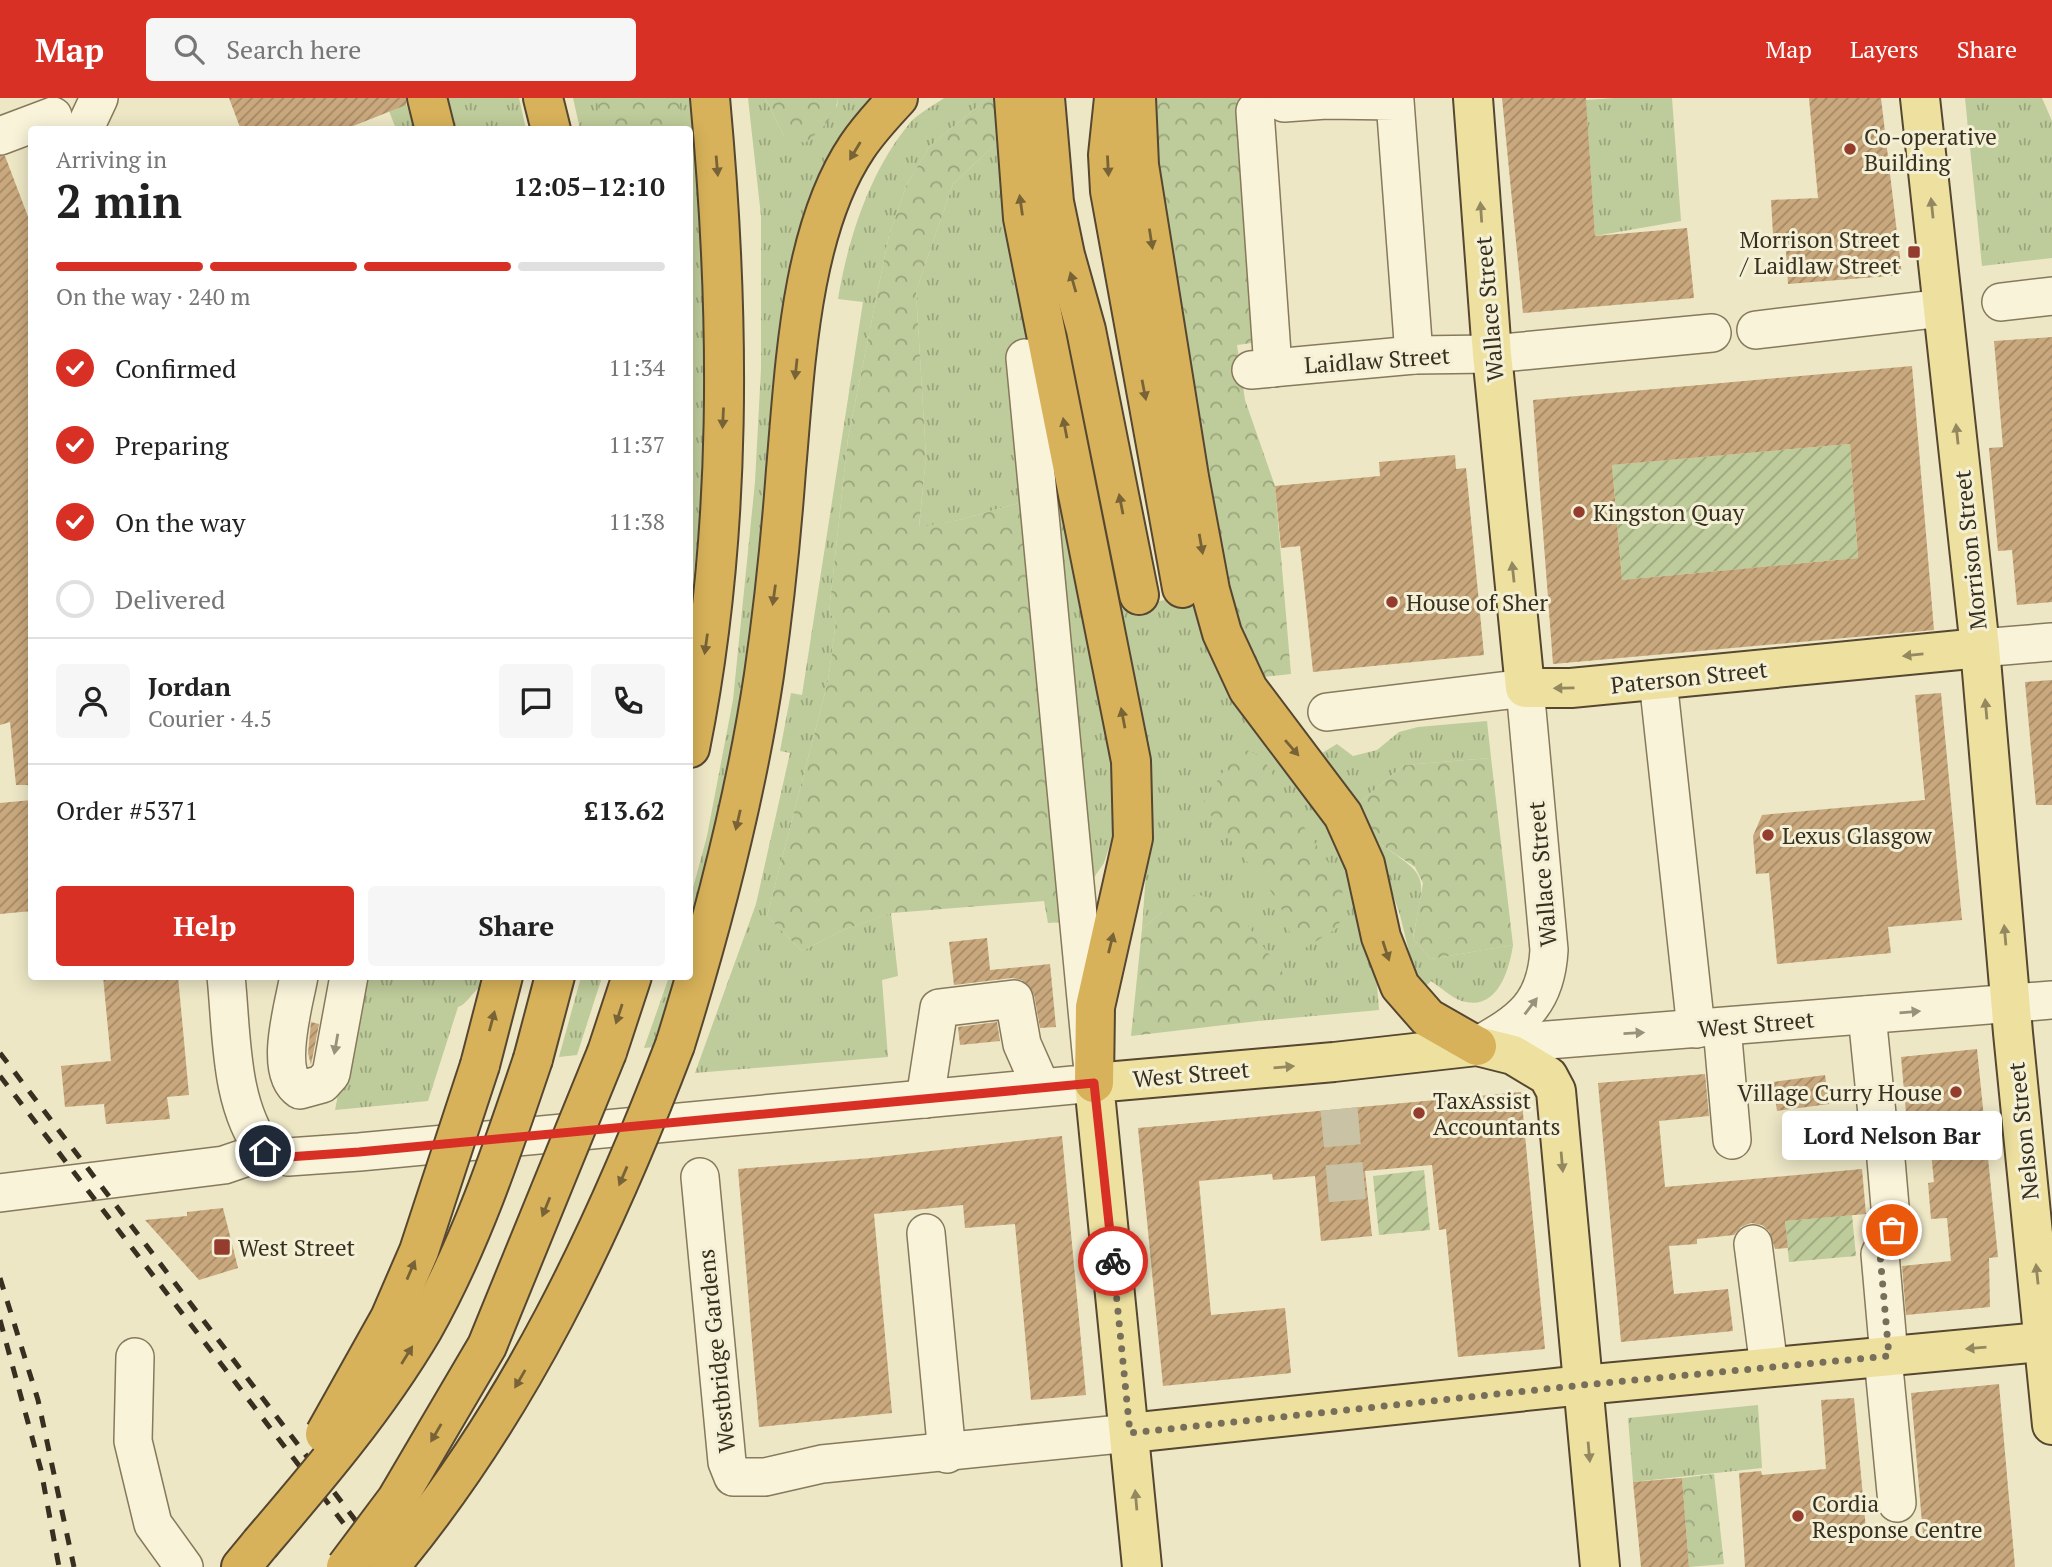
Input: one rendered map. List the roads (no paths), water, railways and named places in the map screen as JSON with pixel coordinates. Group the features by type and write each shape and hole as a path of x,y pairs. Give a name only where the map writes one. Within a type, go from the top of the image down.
{"highway":[{"path":"427,98 434,126"},
{"path":"543,98 550,126"},
{"path":"693,728 709,619 723,408 724,293 710,98"},
{"path":"389,1567 428,1521 495,1424 537,1351 611,1204 675,1045 713,925 745,783 777,578 799,336 812,263 840,180 856,149 898,98"},
{"path":"1013,98 1023,218 1131,761 1134,791 1133,838 1095,1007 1094,1083"},
{"path":"1045,98 1054,202 1065,255 1086,330 1139,595"},
{"path":"1114,98 1108,155 1110,191 1182,588"},
{"path":"1136,98 1139,164 1189,477 1210,590 1236,668 1278,732 1343,815 1365,864 1381,937 1400,986 1428,1018 1477,1045"},
{"path":"251,1555 390,1318 419,1251 480,1065 502,980"},
{"path":"251,1555 328,1464 385,1389 424,1327 480,1208 533,1059 554,980"},
{"path":"346,1567 397,1499 487,1346 607,1052 631,980"}],"main road":[{"name":"Wallace Street","path":"1473,98 1492,354 1525,688"},
{"name":"Morrison Street","path":"1920,98 1980,648 2011,1003"},
{"name":"Paterson Street","path":"1525,688 1571,688 1980,648"},
{"name":"Nelson Street","path":"2011,1003 2048,1342 2052,1425"},
{"name":"West Street","path":"1094,1083 1345,1061 1477,1045"},
{"path":"1477,1045 1513,1055 1548,1076 1556,1091 1600,1567"},
{"path":"1094,1083 1142,1567"},
{"path":"1130,1433 1583,1385 2048,1342"}],"street":[{"path":"34,126 61,118 99,98"},
{"name":"Laidlaw Street","path":"1414,355 1395,101 1326,100 1269,107 1262,369 1414,355 1492,354 1712,333"},
{"path":"0,136 28,128"},
{"path":"2001,302 2052,296"},
{"path":"1756,330 1943,308"},
{"path":"1025,358 1094,1083"},
{"name":"Paterson Street","path":"1980,648 2052,642"},
{"path":"1658,680 1709,1028 1732,1140"},
{"name":"Paterson Street","path":"1327,712 1525,688"},
{"name":"Wallace Street","path":"1477,1045 1528,1013 1542,990 1548,970 1525,688"},
{"path":"226,980 238,1083 254,1137 265,1151"},
{"path":"297,990 285,1065 291,1084 300,1090 313,1088 331,1074 348,980"},
{"path":"925,1098 939,1008 1014,999 1022,1044 1041,1087"},
{"name":"West Street","path":"1477,1045 2052,1000"},
{"path":"1867,1015 1892,1230 1880,1254 1897,1503"},
{"name":"West Street","path":"0,1193 224,1165 265,1151 288,1157 359,1152 1094,1083"},
{"name":"Westbridge Gardens","path":"699,1177 727,1462 733,1477 765,1477 822,1464 947,1454 1130,1433"},
{"path":"926,1233 947,1454"},
{"path":"1753,1244 1769,1367"},
{"path":"135,1357 133,1441 153,1524 184,1567"}],"tunnel":[{"path":"1339,1109 1348,1207"}],"railway":[{"path":"0,1053 391,1567"},
{"path":"0,1076 377,1567"},
{"path":"0,1278 38,1400 74,1567"},
{"path":"0,1320 41,1470 59,1567"}],"place":[{"name":"Co-operative Building","path":"1850,149"},
{"name":"Morrison Street / Laidlaw Street","path":"1914,252"},
{"name":"Kingston Quay","path":"1579,512"},
{"name":"House of Sher","path":"1392,602"},
{"name":"Lexus Glasgow","path":"1768,835"},
{"name":"Village Curry House","path":"1956,1092"},
{"name":"TaxAssist Accountants","path":"1419,1113"},
{"name":"Lord Nelson Bar","path":"1892,1230"},
{"name":"West Street","path":"222,1247"},
{"name":"Cordia Response Centre","path":"1798,1516"}]}
